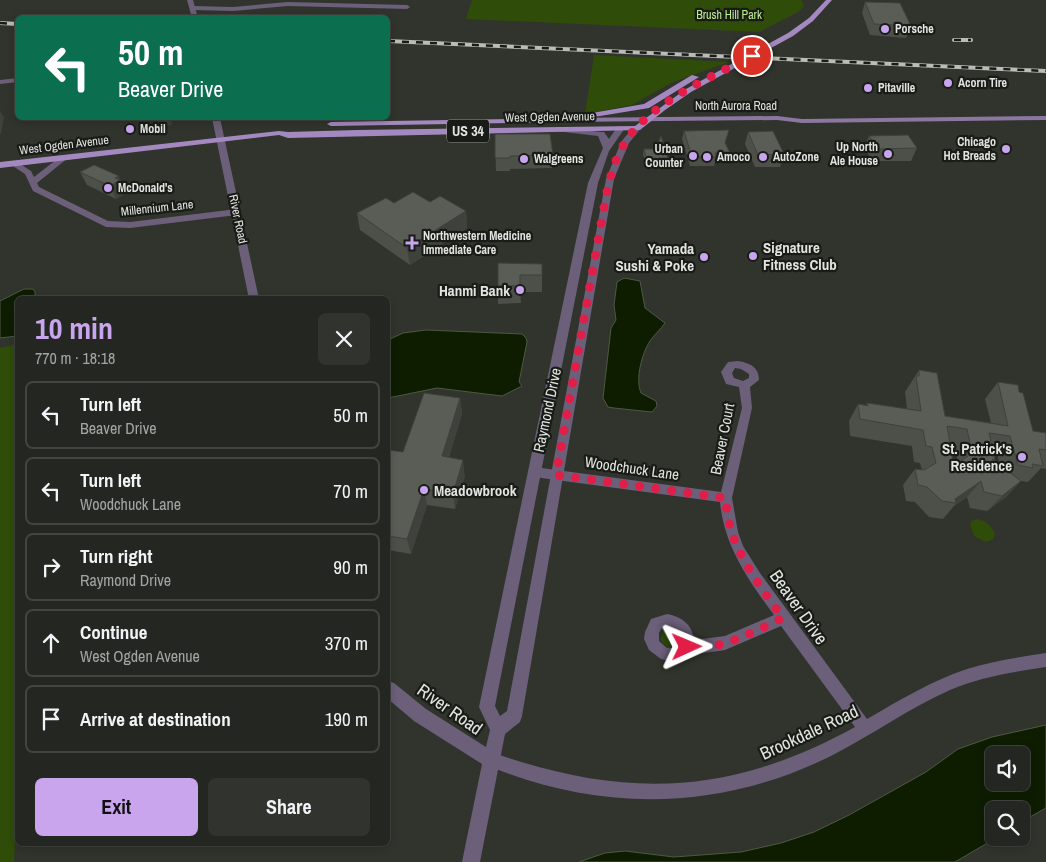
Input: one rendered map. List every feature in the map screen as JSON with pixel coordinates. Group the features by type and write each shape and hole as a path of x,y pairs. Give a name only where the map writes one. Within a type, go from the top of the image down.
{"main road":[{"name":"West Ogden Avenue","path":"0,165 279,133 288,135 339,132 637,128 646,119 685,92 780,41 804,25 829,0"},
{"name":"West Ogden Avenue","path":"563,120 646,106 674,88 709,70 742,61"},
{"name":"Raymond Drive","path":"621,128 646,106"},
{"name":"North Aurora Road","path":"491,121 777,118 802,121 1046,118"},
{"name":"West Ogden Avenue","path":"279,133 287,128 338,124 491,121"},
{"name":"North Aurora Road","path":"637,128 786,126 802,121"}],"street":[{"path":"190,0 194,15"},
{"path":"193,8 233,8 288,4 407,7"},
{"path":"0,82 15,80"},
{"name":"River Road","path":"216,120 253,296"},
{"name":"Raymond Drive","path":"621,128 598,164 593,182 487,707 498,729 514,716 610,179 625,142 637,128"},
{"path":"556,129 601,134 608,147"},
{"path":"32,183 64,158"},
{"name":"Millennium Lane","path":"14,164 28,173 36,189 106,224 130,225 237,212"},
{"name":"Beaver Court","path":"726,498 746,408 744,385"},
{"name":"Woodchuck Lane","path":"534,472 726,498"},
{"name":"Beaver Drive","path":"726,498 728,523 740,552 758,582 865,728"},
{"path":"687,647 704,648 720,645 783,618"},
{"name":"Brookdale Road","path":"491,760 536,775 605,788 645,791 685,790 738,783 775,772 826,750 934,690 968,676 1012,665 1046,660"},
{"name":"River Road","path":"390,691 420,715 491,760"},
{"path":"471,862 498,729"}],"green space":[{"name":"Brush Hill Park","path":"472,0 801,0 804,6 800,11 759,32 466,19"},
{"path":"594,55 729,62 671,83 632,105 585,114"},
{"path":"15,344 14,862 0,862 0,348"},
{"path":"977,519 990,526 995,534 993,539 986,542 974,536 970,525 972,521"},
{"path":"672,629 679,633 681,643 676,648 668,648 660,639 664,630"}],"shaded area":[{"path":"624,278 640,281 645,308 665,323 647,346 639,374 641,393 656,401 657,406 652,412 608,407 603,398 611,328 616,320 614,305 617,282"},
{"path":"24,289 33,289 35,292 35,296 15,296 15,336 0,338 0,301"},
{"path":"426,330 522,334 527,342 519,382 522,386 502,396 437,388 390,398 390,339 403,333"},
{"path":"1046,725 1046,808 1030,817 1030,801 985,801 985,844 955,862 579,862 605,853 625,851 674,857 741,852 781,843 814,832 849,815 926,772 958,749 992,737"}],"building":[{"path":"865,2 900,3 911,26 874,24"},
{"path":"729,130 725,143 730,153 715,153 716,157 692,157 684,131"},
{"path":"773,131 784,154 758,155 748,132"},
{"path":"495,134 550,134 553,155 495,158"},
{"path":"908,135 917,148 878,149 869,136"},
{"path":"661,136 669,161 647,161 644,149 656,149"},
{"path":"94,165 119,176 115,178 120,180 110,186 80,172"},
{"path":"413,192 430,202 440,196 466,211 407,248 357,213 386,198 394,203"},
{"path":"498,263 542,264 542,275 520,275 520,286 498,286"},
{"path":"919,370 937,373 945,416 1008,426 998,382 1018,385 1019,392 1023,393 1033,431 1046,433 1046,450 1039,449 1043,466 1032,464 1033,468 1018,465 1010,436 989,433 995,460 992,459 1021,481 1002,496 984,492 981,481 955,499 956,503 942,501 927,487 918,485 915,469 924,470 936,463 932,447 926,446 923,430 860,419 858,404 868,406 867,403 921,411 916,376 919,376","holes":["947,426 967,429 972,453 954,466"]},
{"name":"Meadowbrook","path":"424,393 460,398 442,456 463,460 453,494 424,489 407,539 390,536 390,450 403,452"}],"railway":[{"path":"0,23 15,24"},
{"path":"954,40 971,40"},
{"path":"390,41 1046,71"}],"place":[{"name":"Porsche","path":"885,29"},
{"name":"Acorn Tire","path":"948,83"},
{"name":"Pitaville","path":"868,88"},
{"name":"Mobil","path":"130,129"},
{"name":"Chicago Hot Breads","path":"1006,149"},
{"name":"Up North Ale House","path":"888,154"},
{"name":"Urban Counter","path":"693,156"},
{"name":"Amoco","path":"707,157"},
{"name":"AutoZone","path":"763,157"},
{"name":"Walgreens","path":"524,159"},
{"name":"McDonald's","path":"108,188"},
{"name":"Northwestern Medicine Immediate Care","path":"412,243"},
{"name":"Signature Fitness Club","path":"753,256"},
{"name":"Yamada Sushi & Poke","path":"704,257"},
{"name":"Hanmi Bank","path":"520,290"},
{"name":"St. Patrick's Residence","path":"1022,457"},
{"name":"Meadowbrook","path":"424,490"}],"route":[{"path":"687,647 704,648 720,645 738,639 783,618 740,552 728,523 726,498 556,475 606,196 614,164 619,153 630,135 655,112 685,92 752,56"}]}
